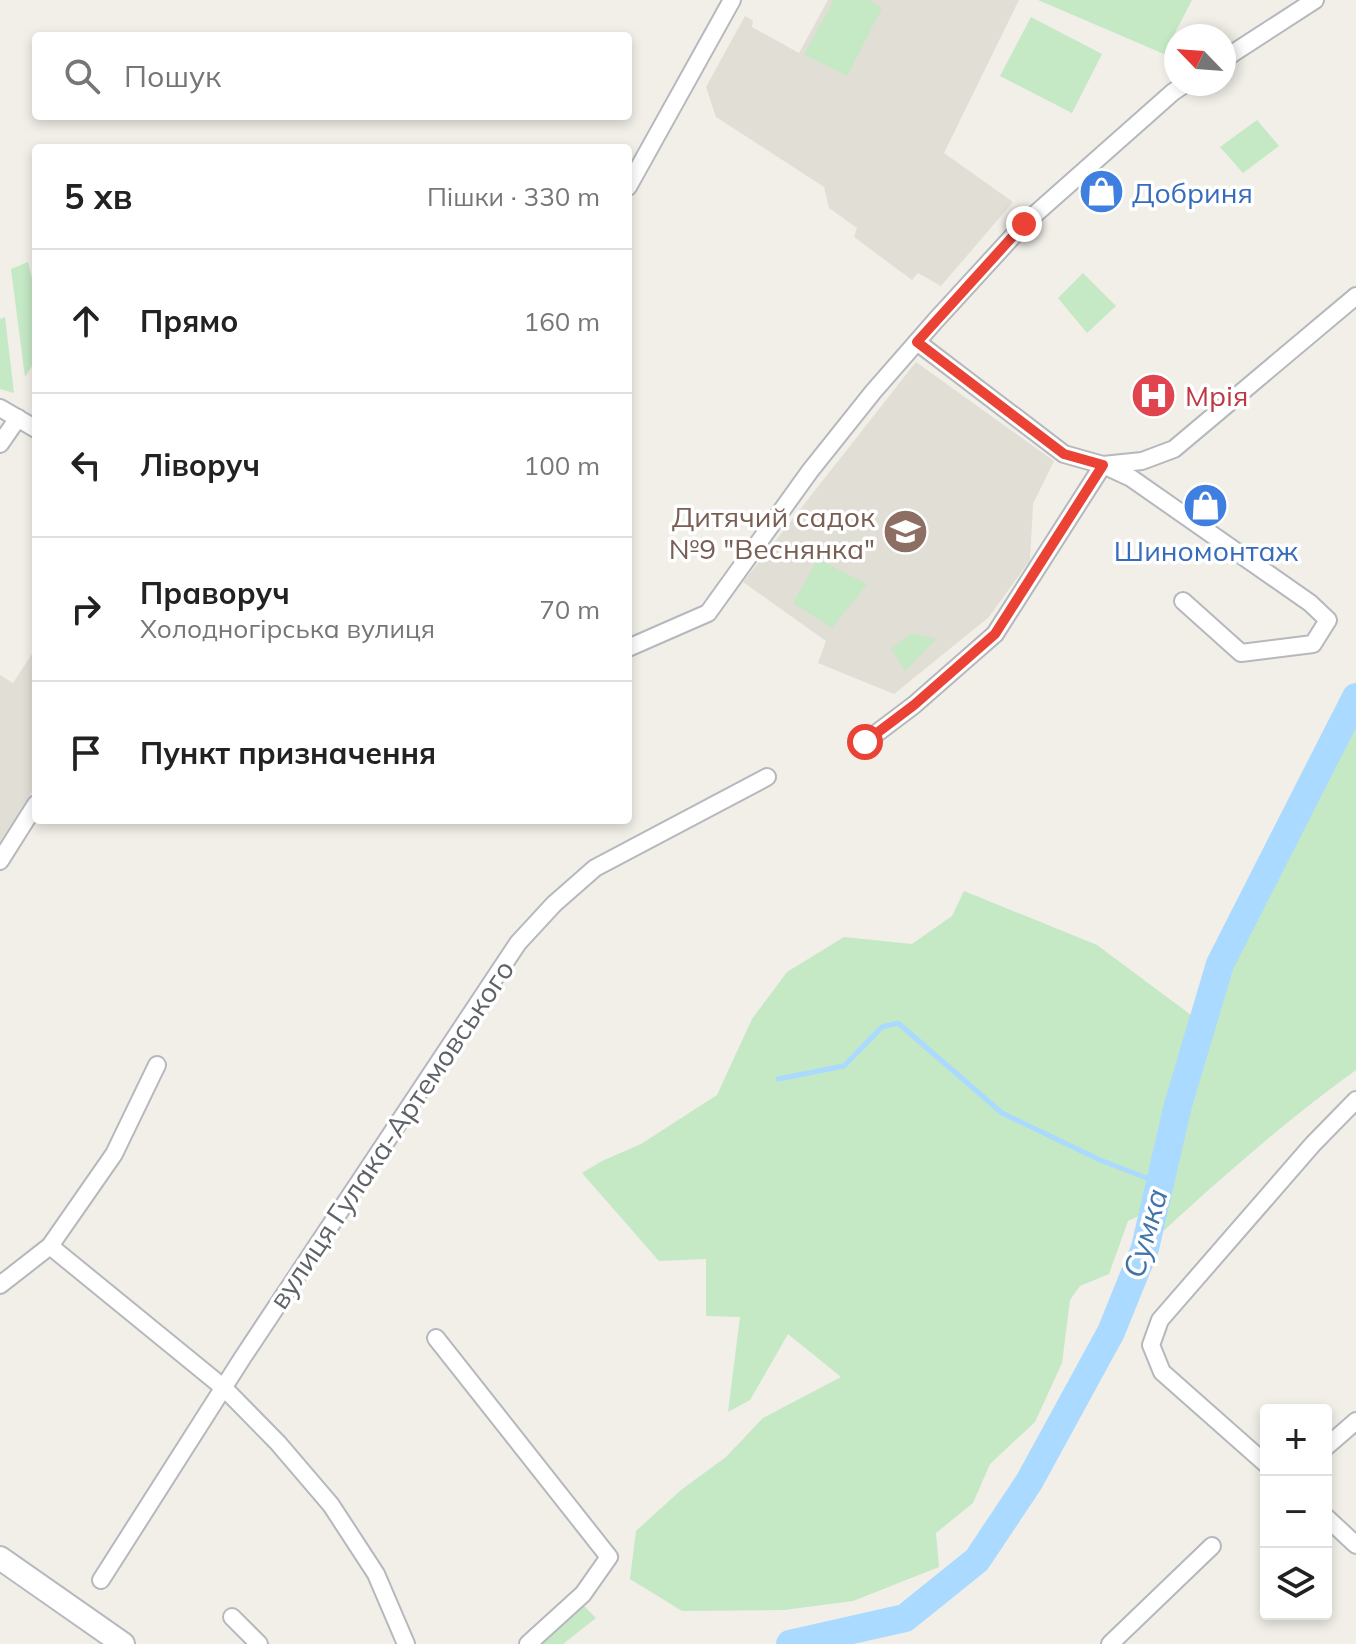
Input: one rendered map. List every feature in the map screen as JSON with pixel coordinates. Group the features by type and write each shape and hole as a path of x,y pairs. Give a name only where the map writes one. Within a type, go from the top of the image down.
{"main road":[{"path":"0,1558 123,1644"}],"street":[{"path":"632,180 732,0"},
{"path":"1236,51 1315,0"},
{"path":"632,646 708,613 810,471 917,342 1024,224 1169,96"},
{"path":"1103,465 1142,461 1174,449 1356,296"},
{"path":"917,342 1064,454 1103,465 1131,478 1310,603 1328,620 1313,644 1241,653 1183,601"},
{"path":"0,408 32,427"},
{"path":"0,444 18,418"},
{"path":"865,742 914,705 995,634 1103,465"},
{"name":"вулиця Гулака-Артемовського","path":"101,1580 518,943 554,904 595,868 767,777"},
{"path":"0,861 32,810"},
{"path":"0,1285 50,1246 114,1154 157,1065"},
{"path":"1260,1459 1162,1372 1151,1345 1160,1320 1313,1144 1356,1100"},
{"path":"50,1246 224,1388 278,1443 331,1505 376,1574 406,1644"},
{"path":"436,1338 609,1557 583,1594 528,1644"},
{"path":"1332,1442 1356,1421"},
{"path":"1332,1523 1356,1545"},
{"path":"1110,1644 1212,1546"},
{"path":"232,1617 259,1644"}],"shaded area":[{"path":"828,0 1019,0 944,153 1013,202 941,286 918,273 912,280 854,237 857,228 829,208 824,187 716,117 706,87 745,16 753,21 752,27 799,53"},
{"name":"Дитячий садок №9 \"Веснянка\"","path":"916,362 1054,461 1033,504 1030,560 989,617 894,694 818,663 826,641 743,582"},
{"path":"32,654 32,792 0,842 0,675 13,683"}],"green space":[{"path":"834,0 869,0 882,8 847,76 804,54"},
{"path":"1038,0 1192,0 1180,24 1164,24 1164,54"},
{"path":"1031,17 1102,54 1072,113 1000,76"},
{"path":"1257,120 1279,146 1243,173 1220,147"},
{"path":"28,262 32,279 32,366 25,377 11,269"},
{"path":"1083,273 1116,306 1087,333 1058,298"},
{"path":"5,317 14,393 0,389 0,319"},
{"path":"818,559 867,584 832,628 793,603"},
{"path":"912,633 936,639 905,671 891,649"},
{"path":"1356,697 1356,1070 1248,1156 1145,1248 1178,1105 1220,964"},
{"path":"964,891 1097,945 1191,1015 1143,1214 1128,1221 1109,1274 1080,1286 1070,1300 1062,1363 1035,1422 990,1464 973,1503 936,1533 939,1567 853,1601 784,1610 682,1611 630,1579 636,1531 681,1490 726,1457 763,1418 841,1377 788,1334 750,1400 728,1412 740,1317 706,1316 706,1259 659,1261 582,1173 641,1144 717,1095 752,1019 787,972 844,937 912,944 952,916"},
{"path":"582,1604 596,1618 563,1644 538,1644"}],"waterway":[{"name":"Сумка","path":"790,1644 905,1618 977,1560 1029,1482 1111,1332 1145,1248 1178,1105 1220,964 1356,697"},
{"path":"778,1079 844,1066 882,1027 898,1023 1002,1113 1100,1160 1160,1183"}],"place":[{"name":"Добриня","path":"1101,192"},
{"name":"Мрія","path":"1154,395"},
{"name":"Шиномонтаж","path":"1206,506"},
{"name":"Дитячий садок №9 \"Веснянка\"","path":"906,532"}],"route":[{"path":"865,742 914,705 995,634 1103,465 1064,454 917,342 1024,224"}]}
